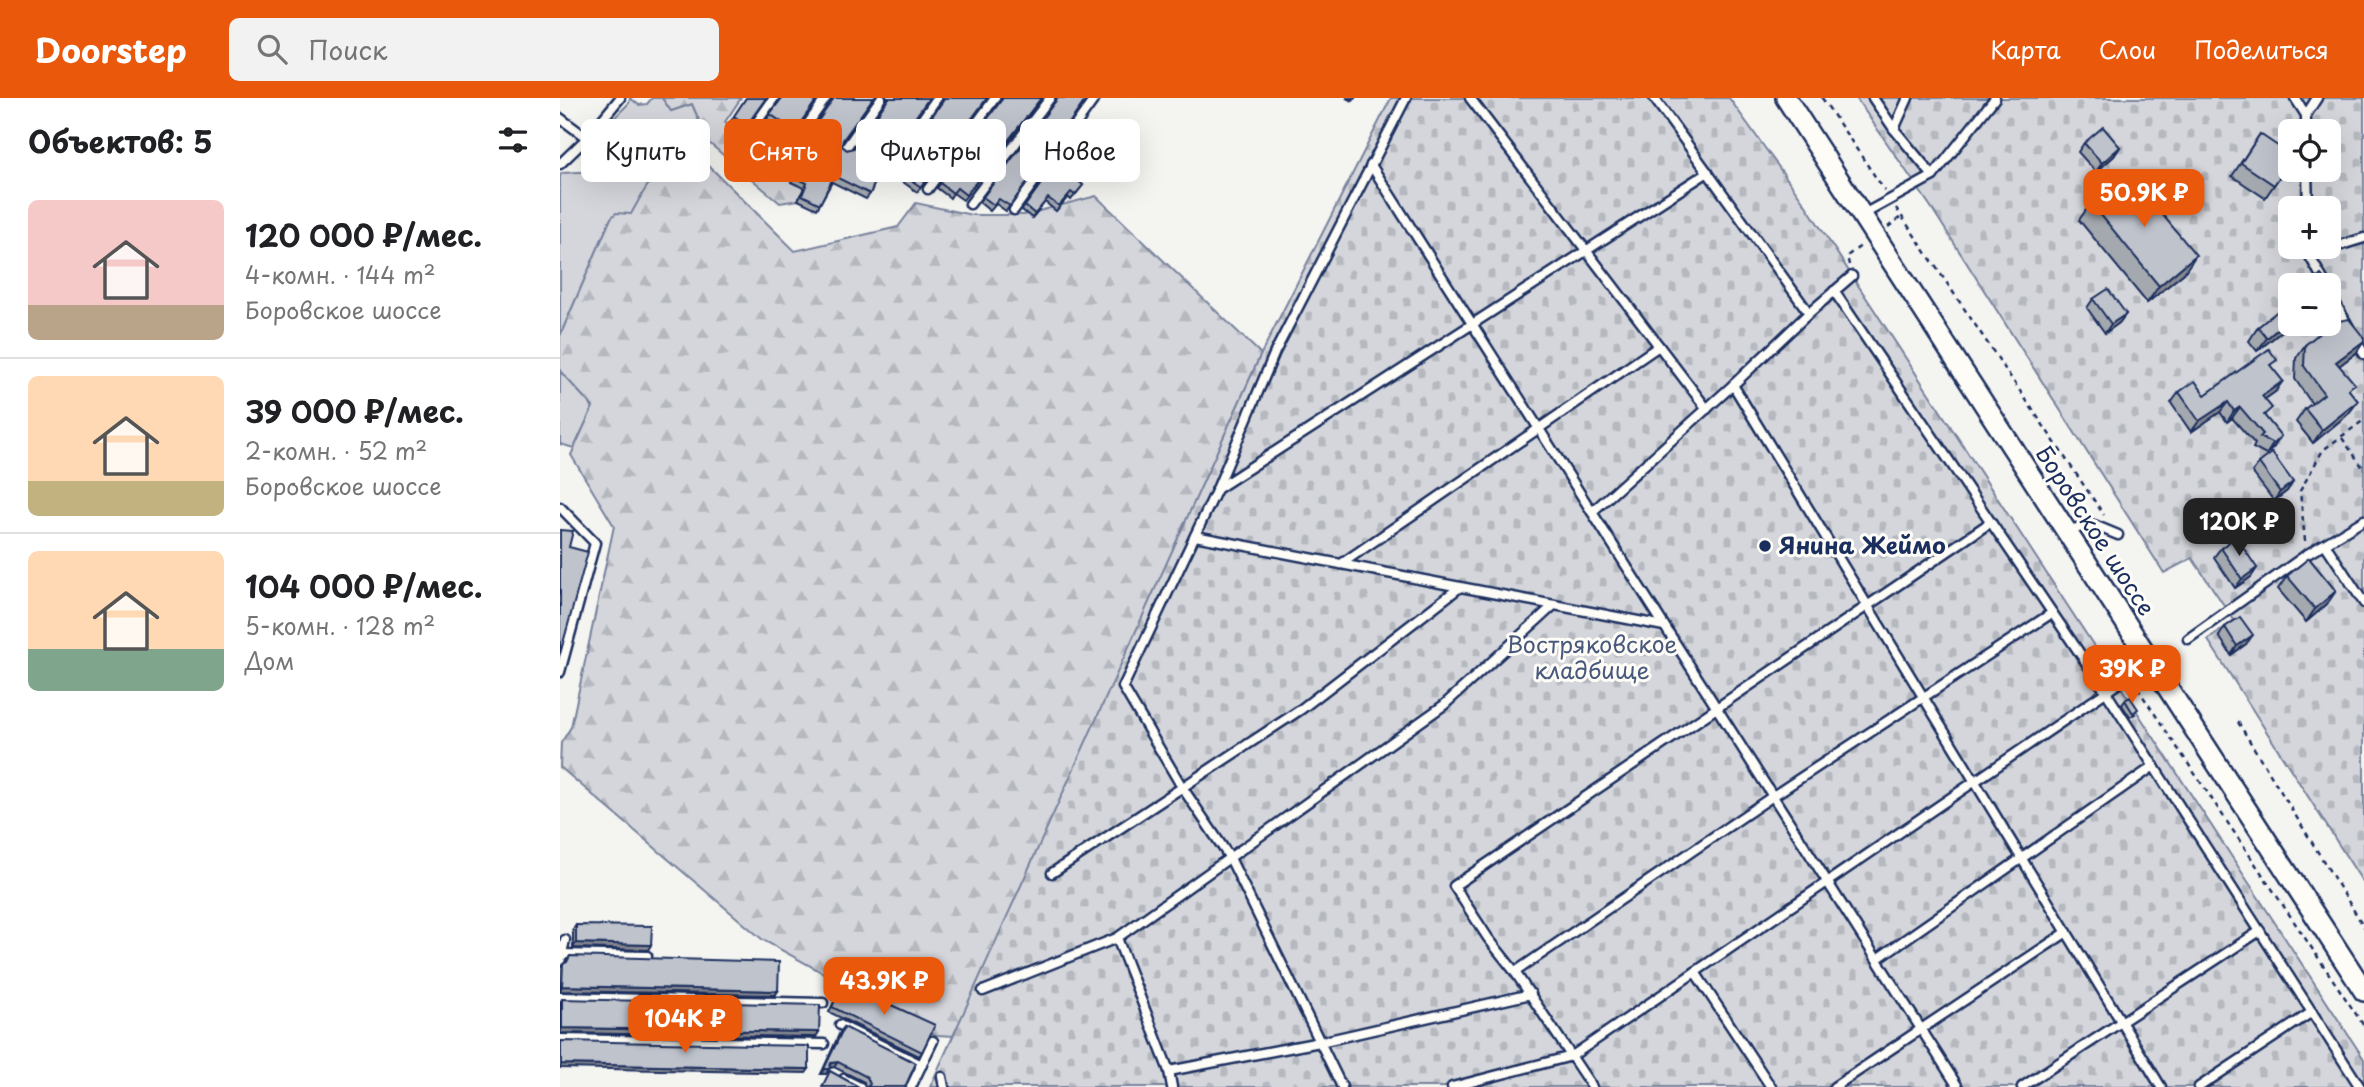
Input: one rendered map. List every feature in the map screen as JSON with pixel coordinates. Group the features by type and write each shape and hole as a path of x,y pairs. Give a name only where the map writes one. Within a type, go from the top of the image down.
{"street":[{"name":"Боровское шоссе","path":"1786,98 2364,991"}],"lane":[{"path":"603,119 620,98"},
{"path":"759,119 774,98"},
{"path":"811,119 826,98"},
{"path":"845,149 881,98"},
{"path":"922,119 937,98"},
{"path":"928,189 995,98"},
{"path":"970,205 1050,98"},
{"path":"1014,211 1096,98"},
{"path":"1342,1087 1230,858 1182,787 1123,687 1217,489 1275,352 1406,98"},
{"path":"1470,98 1707,409"},
{"path":"1654,98 1809,313"},
{"path":"1873,98 1894,129 1933,176"},
{"path":"1894,129 1908,98"},
{"path":"1862,215 1933,176 1995,98"},
{"path":"2295,98 2306,119"},
{"path":"2306,115 2317,98"},
{"path":"560,118 581,134"},
{"path":"560,164 581,144"},
{"path":"1371,165 1958,1087"},
{"path":"1217,489 1707,172"},
{"path":"2341,243 2364,238"},
{"path":"1592,512 1853,276"},
{"path":"1834,292 2106,692 2360,1087"},
{"path":"2341,313 2364,354"},
{"path":"1342,564 1659,346"},
{"path":"1733,386 2161,1087"},
{"path":"560,507 595,543 560,672"},
{"path":"2188,639 2306,555 2364,520"},
{"path":"1592,1087 1531,994 1488,938 1454,886 1991,523"},
{"path":"2065,530 2094,525 2118,536"},
{"path":"1195,536 1664,626"},
{"path":"2325,544 2364,603"},
{"path":"1052,873 1300,710 1460,587"},
{"path":"983,991 1117,938 1444,705 1554,605"},
{"path":"1515,972 1773,796 2052,613"},
{"path":"1452,1087 1572,1056 2119,683"},
{"path":"1877,959 2154,766"},
{"path":"2022,1087 2260,931"},
{"path":"1834,1087 2067,932"},
{"path":"1117,938 1169,1071 1172,1087"},
{"path":"565,940 561,958 647,956"},
{"path":"1695,972 1771,1087"},
{"path":"1169,1071 1320,1042 1531,994"},
{"path":"560,998 823,1003"},
{"path":"2199,1087 2312,1012"},
{"path":"840,1025 922,1065"},
{"path":"560,1039 824,1044"},
{"path":"911,1087 933,1041"},
{"path":"832,1073 860,1087"},
{"path":"942,1077 944,1087"}],"path":[{"path":"1822,98 2118,536"},
{"path":"2306,555 2300,491 2323,450 2364,420"},
{"path":"2341,438 2364,469"},
{"path":"2129,676 2364,1026"},
{"path":"2238,722 2364,928"}],"green space":[{"path":"630,98 639,105 647,104 652,98 662,98 671,111 692,104 699,119 613,119 629,103"},
{"path":"662,98 741,98 727,119 724,119 724,156 710,144 710,119 699,119 692,104 671,111"},
{"name":"Востряковское кладбище","path":"1391,98 1729,98 1803,201 2364,1059 2364,1087 930,1087 1261,354"},
{"path":"1856,98 2364,98 2364,884 2208,640 2234,620 2192,558 2164,573 1931,207"},
{"path":"710,167 795,251 898,227 916,203 972,215 1024,215 1096,196 1261,354 955,1036 936,1035 763,940 560,767 561,743 571,727 614,526 571,455 593,407 560,371 560,336 611,218 616,213 631,214 650,182 710,182"},
{"path":"581,172 581,182 650,182 631,215 611,218 560,336 560,176 562,173"},
{"path":"755,182 791,182 804,188 798,200 780,203"},
{"path":"560,371 593,407 574,448 560,444"}],"building":[{"path":"746,98 766,98 751,119 738,119 734,116"},
{"path":"782,98 818,98 803,119 777,119 770,114"},
{"path":"834,98 873,98 856,119 842,146 842,119 820,119"},
{"path":"889,98 929,98 914,119 874,119"},
{"path":"945,98 987,98 971,119 930,119"},
{"path":"1003,98 1041,98 1025,119 1020,119 1020,125 1006,143 1006,119 987,119"},
{"path":"1058,98 1087,98 1072,119 1042,119"},
{"path":"2103,127 2120,147 2102,163 2084,143"},
{"path":"2260,134 2278,146 2278,179 2274,185 2241,163"},
{"path":"856,145 856,182 875,182 870,194 842,180 842,146 847,150"},
{"path":"1020,148 1020,182 1027,182 1010,206 999,199 994,205 983,197 994,182 1006,182 1006,167"},
{"path":"2128,173 2196,255 2159,286 2091,203"},
{"path":"805,182 831,182 820,204 802,195 807,183"},
{"path":"976,182 966,195 957,188 953,193 940,183"},
{"path":"1042,182 1080,182 1083,185 1075,195 1071,192 1059,206 1048,198 1035,214 1025,206"},
{"path":"2108,289 2126,314 2111,324 2093,299"},
{"path":"2278,311 2278,329 2267,338 2258,327"},
{"path":"2349,319 2364,338 2364,341 2336,362 2355,384 2348,389 2358,401 2322,430 2305,409 2324,394 2304,366 2305,345 2316,336 2341,336 2341,320"},
{"path":"2269,349 2277,360 2270,365 2283,381 2262,396 2272,408 2264,415 2281,436 2273,444 2260,437 2263,434 2240,407 2234,411 2228,402 2199,421 2179,392 2195,381 2205,395"},
{"path":"2272,453 2293,482 2280,492 2259,463"},
{"path":"560,530 573,531 569,547 588,552 560,654"},
{"path":"2236,537 2257,568 2242,579 2221,548"},
{"path":"2309,558 2336,591 2315,609 2287,576"},
{"path":"2240,617 2253,635 2237,646 2225,627"},
{"path":"2130,697 2138,709 2133,713 2125,700"},
{"path":"576,925 652,926 651,945 576,943"},
{"path":"570,956 779,962 778,991 562,986 563,964"},
{"path":"843,983 935,1025 922,1052 832,1007"},
{"path":"562,999 820,1005 819,1032 562,1028"},
{"path":"844,1027 916,1063 905,1087 867,1087 870,1084 867,1077 838,1062 831,1063 829,1069 824,1069"},
{"path":"561,1041 809,1046 809,1069 561,1064"},
{"path":"830,1071 859,1087 822,1087"}],"place":[{"name":"Янина Жеймо","path":"1765,546"}]}
